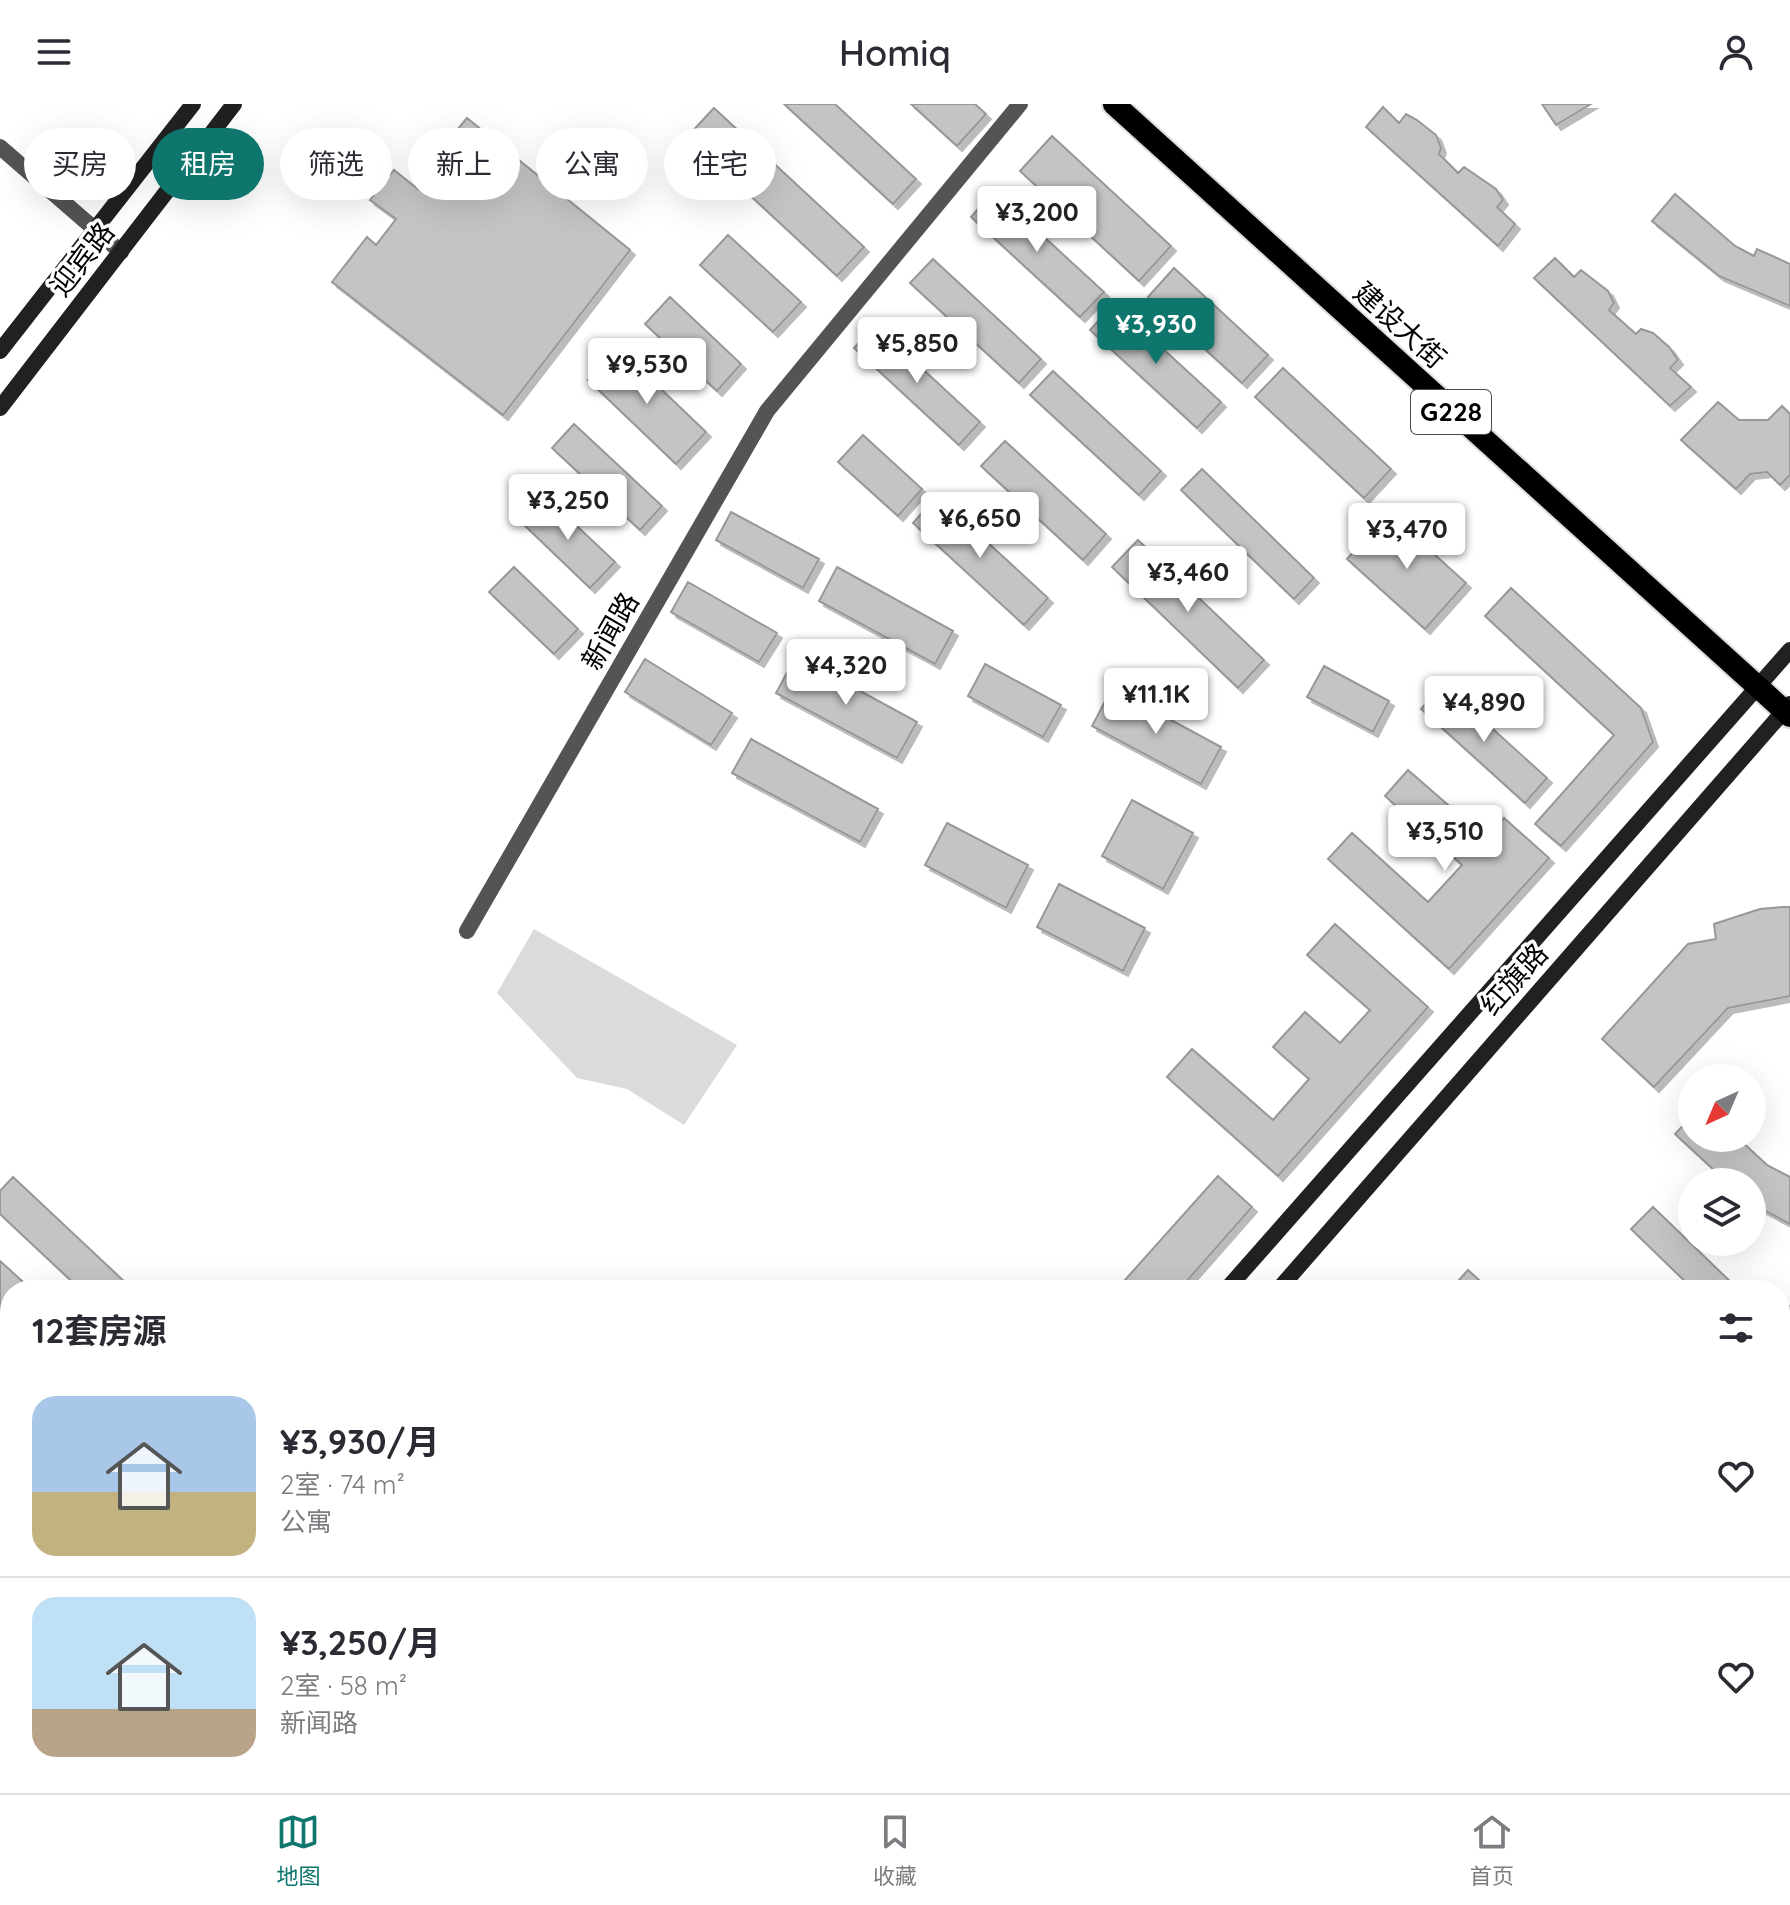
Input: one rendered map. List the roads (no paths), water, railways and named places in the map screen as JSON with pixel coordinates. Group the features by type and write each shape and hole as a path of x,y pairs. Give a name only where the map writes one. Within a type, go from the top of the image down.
{"highway":[{"name":"建设大街","path":"1114,104 1756,687 1788,710"}],"main road":[{"name":"迎宾路","path":"0,351 193,104"},
{"name":"迎宾路","path":"0,408 234,104"},
{"path":"1235,1280 1790,650"},
{"name":"红旗路","path":"1287,1280 1788,710"}],"street":[{"name":"新闻路","path":"467,931 767,411 1020,104"},
{"path":"0,147 121,252"}]}
